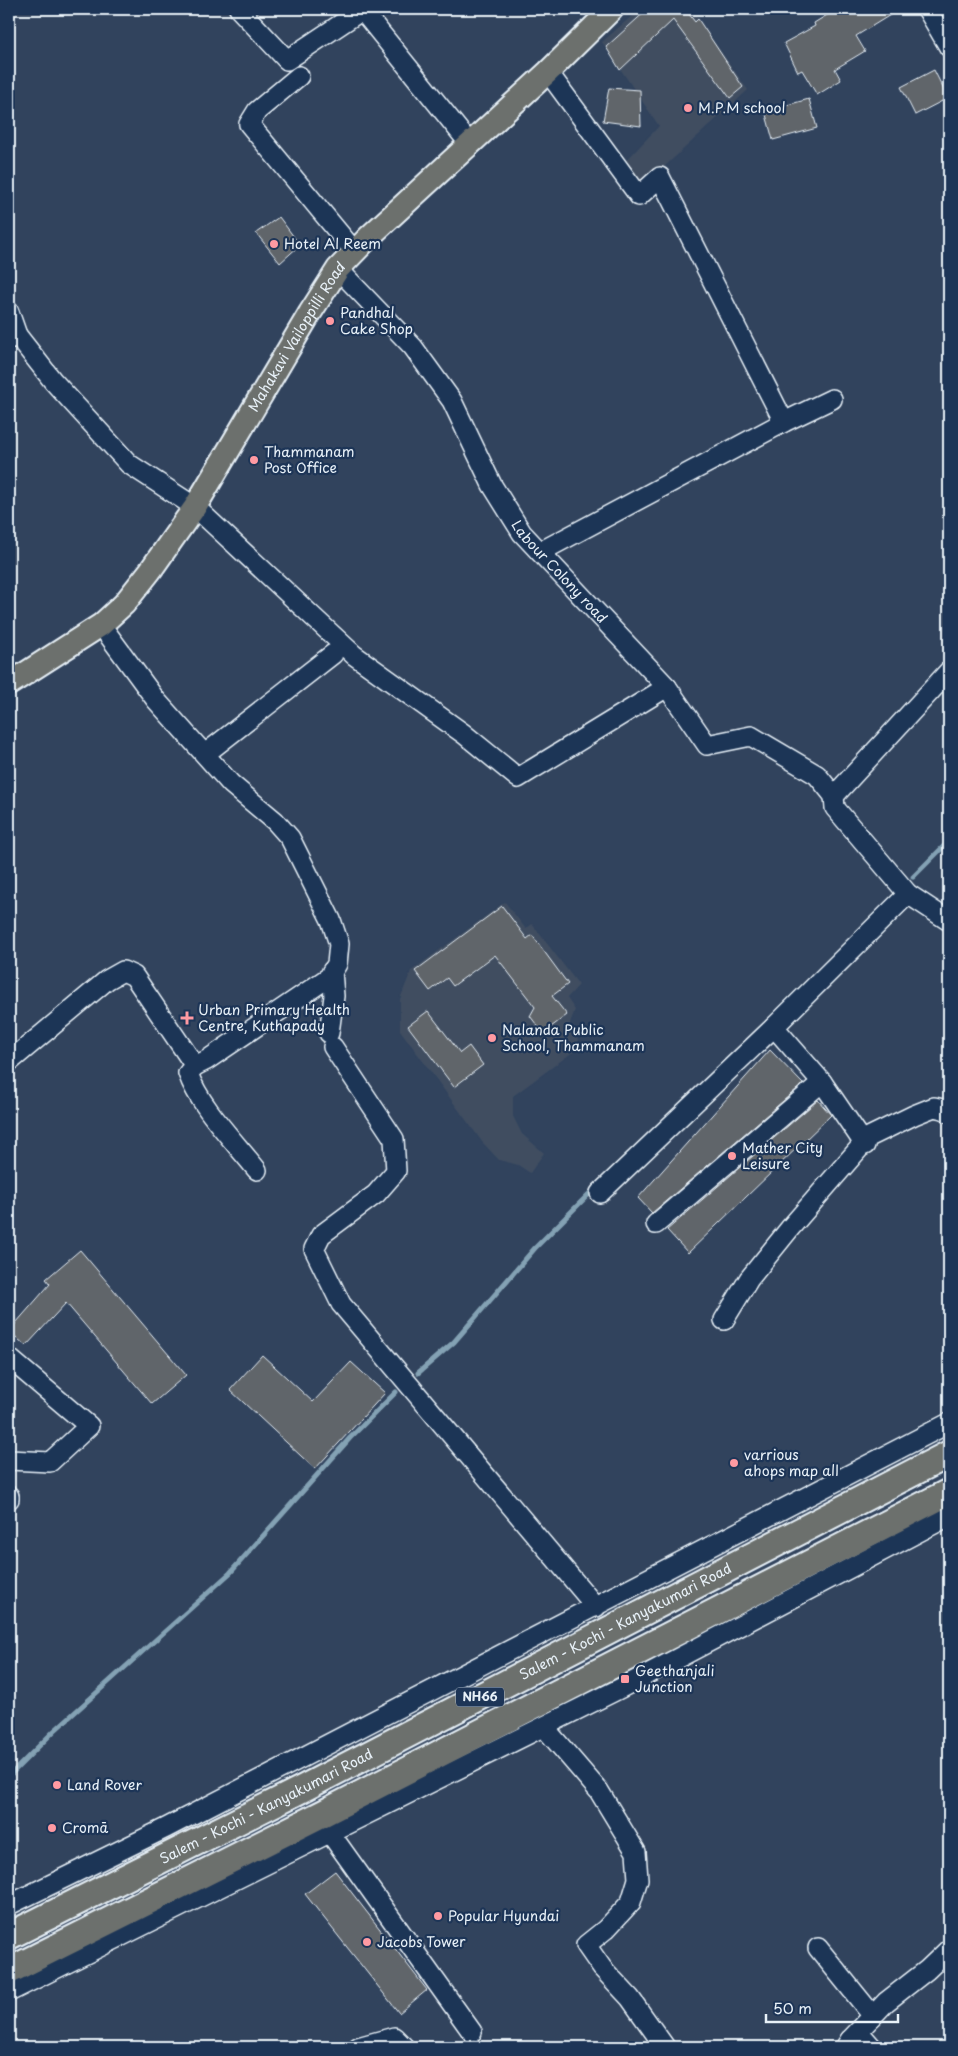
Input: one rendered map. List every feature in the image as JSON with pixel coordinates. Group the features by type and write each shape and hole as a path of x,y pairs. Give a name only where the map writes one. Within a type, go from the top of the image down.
{"highway":[{"name":"Salem - Kochi - Kanyakumari Road","path":"9,1936 300,1790 949,1454"},
{"name":"NH66","path":"9,1971 324,1813 855,1553 949,1492"},
{"path":"108,1886 123,1914"}],"main road":[{"name":"Mahakavi Vailoppilli Road","path":"9,684 102,625 124,604 195,507 300,329 338,269 470,143 548,72 612,9"}],"street":[{"path":"239,9 287,60 362,10 470,143"},
{"path":"927,9 949,47"},
{"path":"548,72 639,196 660,178 784,422"},
{"path":"299,76 257,112 250,124 354,252"},
{"name":"Labour Colony road","path":"338,269 413,348 452,401 492,485 522,533 667,687 707,745 751,736 817,775 834,796"},
{"path":"9,312 13,337 129,464 195,507 354,655 464,734 518,778 667,687"},
{"path":"540,552 784,422 832,399"},
{"path":"102,625 156,700 231,784 275,821 290,838 298,850 331,920 339,944 337,964 329,977 207,1060 195,1066 188,1073 190,1080 212,1115 257,1170"},
{"path":"205,754 333,654"},
{"path":"949,671 834,796 836,808 908,894 949,921"},
{"path":"600,1193 774,1027 908,894"},
{"path":"9,1062 107,980 123,971 134,976 195,1066"},
{"path":"332,971 334,996 331,1040 394,1139 396,1171 376,1194 322,1235 314,1249 341,1304 596,1607"},
{"path":"774,1027 822,1082 865,1144"},
{"path":"656,1224 822,1082"},
{"path":"724,1320 749,1279 791,1227 870,1137 934,1107 947,1110 949,1113"},
{"path":"9,1358 89,1426 50,1462 9,1460"},
{"path":"9,1904 166,1828 949,1423"},
{"path":"9,1992 544,1727 855,1553 949,1516"},
{"path":"544,1727 599,1791 636,1852 638,1879 631,1902 606,1928 586,1945 602,1968 630,1998 665,2047"},
{"path":"330,1833 472,2032"},
{"path":"818,1948 873,2016"},
{"path":"848,2044 886,2002 928,1970 949,1949"},
{"path":"358,2047 394,2038 404,2047"},
{"path":"848,2044 865,2039 872,2047"}],"shaded area":[{"name":"M.P.M school","path":"640,9 691,9 748,90 640,189 623,164 659,126 602,42"},
{"name":"Nalanda Public School, Thammanam","path":"505,902 526,929 532,924 579,985 567,998 575,1010 570,1023 581,1046 513,1096 513,1116 522,1134 544,1153 530,1173 518,1165 499,1160 483,1143 400,1030 400,999 411,971"}],"building":[{"path":"648,9 685,9 695,22 698,19 743,87 730,98 673,20 620,70 606,47"},
{"path":"837,9 900,9 856,36 865,51 835,69 841,80 817,95 802,70 798,72 784,43 815,26 814,23"},
{"path":"934,70 948,98 915,115 901,87"},
{"path":"609,88 640,90 641,126 603,121"},
{"path":"809,99 817,128 773,140 765,111"},
{"path":"279,217 300,245 280,263 256,233"},
{"name":"Nalanda Public School, Thammanam","path":"502,906 527,939 532,935 568,984 552,996 567,1015 543,1033 530,1016 535,1007 495,955 453,986 447,978 430,991 415,971"},
{"name":"Nalanda Public School, Thammanam","path":"428,1011 460,1053 469,1046 483,1065 454,1087 408,1026"},
{"path":"770,1050 803,1084 652,1213 638,1198"},
{"path":"818,1100 831,1115 688,1253 667,1230"},
{"path":"80,1250 186,1375 152,1404 66,1303 26,1346 9,1331 50,1284 46,1279"},
{"path":"262,1355 313,1402 351,1362 385,1393 315,1469 230,1390"},
{"name":"Jacobs Tower","path":"335,1871 427,1990 399,2013 305,1894"}],"waterway":[{"path":"913,877 949,841"},
{"path":"418,1373 454,1342 535,1248 595,1188"},
{"path":"9,1776 54,1731 230,1573 350,1438 396,1392"}],"place":[{"name":"M.P.M school","path":"688,108"},
{"name":"Hotel Al Reem","path":"274,244"},
{"name":"Pandhal Cake Shop","path":"330,321"},
{"name":"Thammanam Post Office","path":"254,460"},
{"name":"Urban Primary Health Centre, Kuthapady","path":"187,1018"},
{"name":"Nalanda Public School, Thammanam","path":"492,1038"},
{"name":"Mather City Leisure","path":"732,1156"},
{"name":"varrious ahops map all","path":"734,1463"},
{"name":"Geethanjali Junction","path":"625,1679"},
{"name":"Land Rover","path":"57,1785"},
{"name":"Cromā","path":"52,1828"},
{"name":"Popular Hyundai","path":"438,1916"},
{"name":"Jacobs Tower","path":"367,1942"}]}
